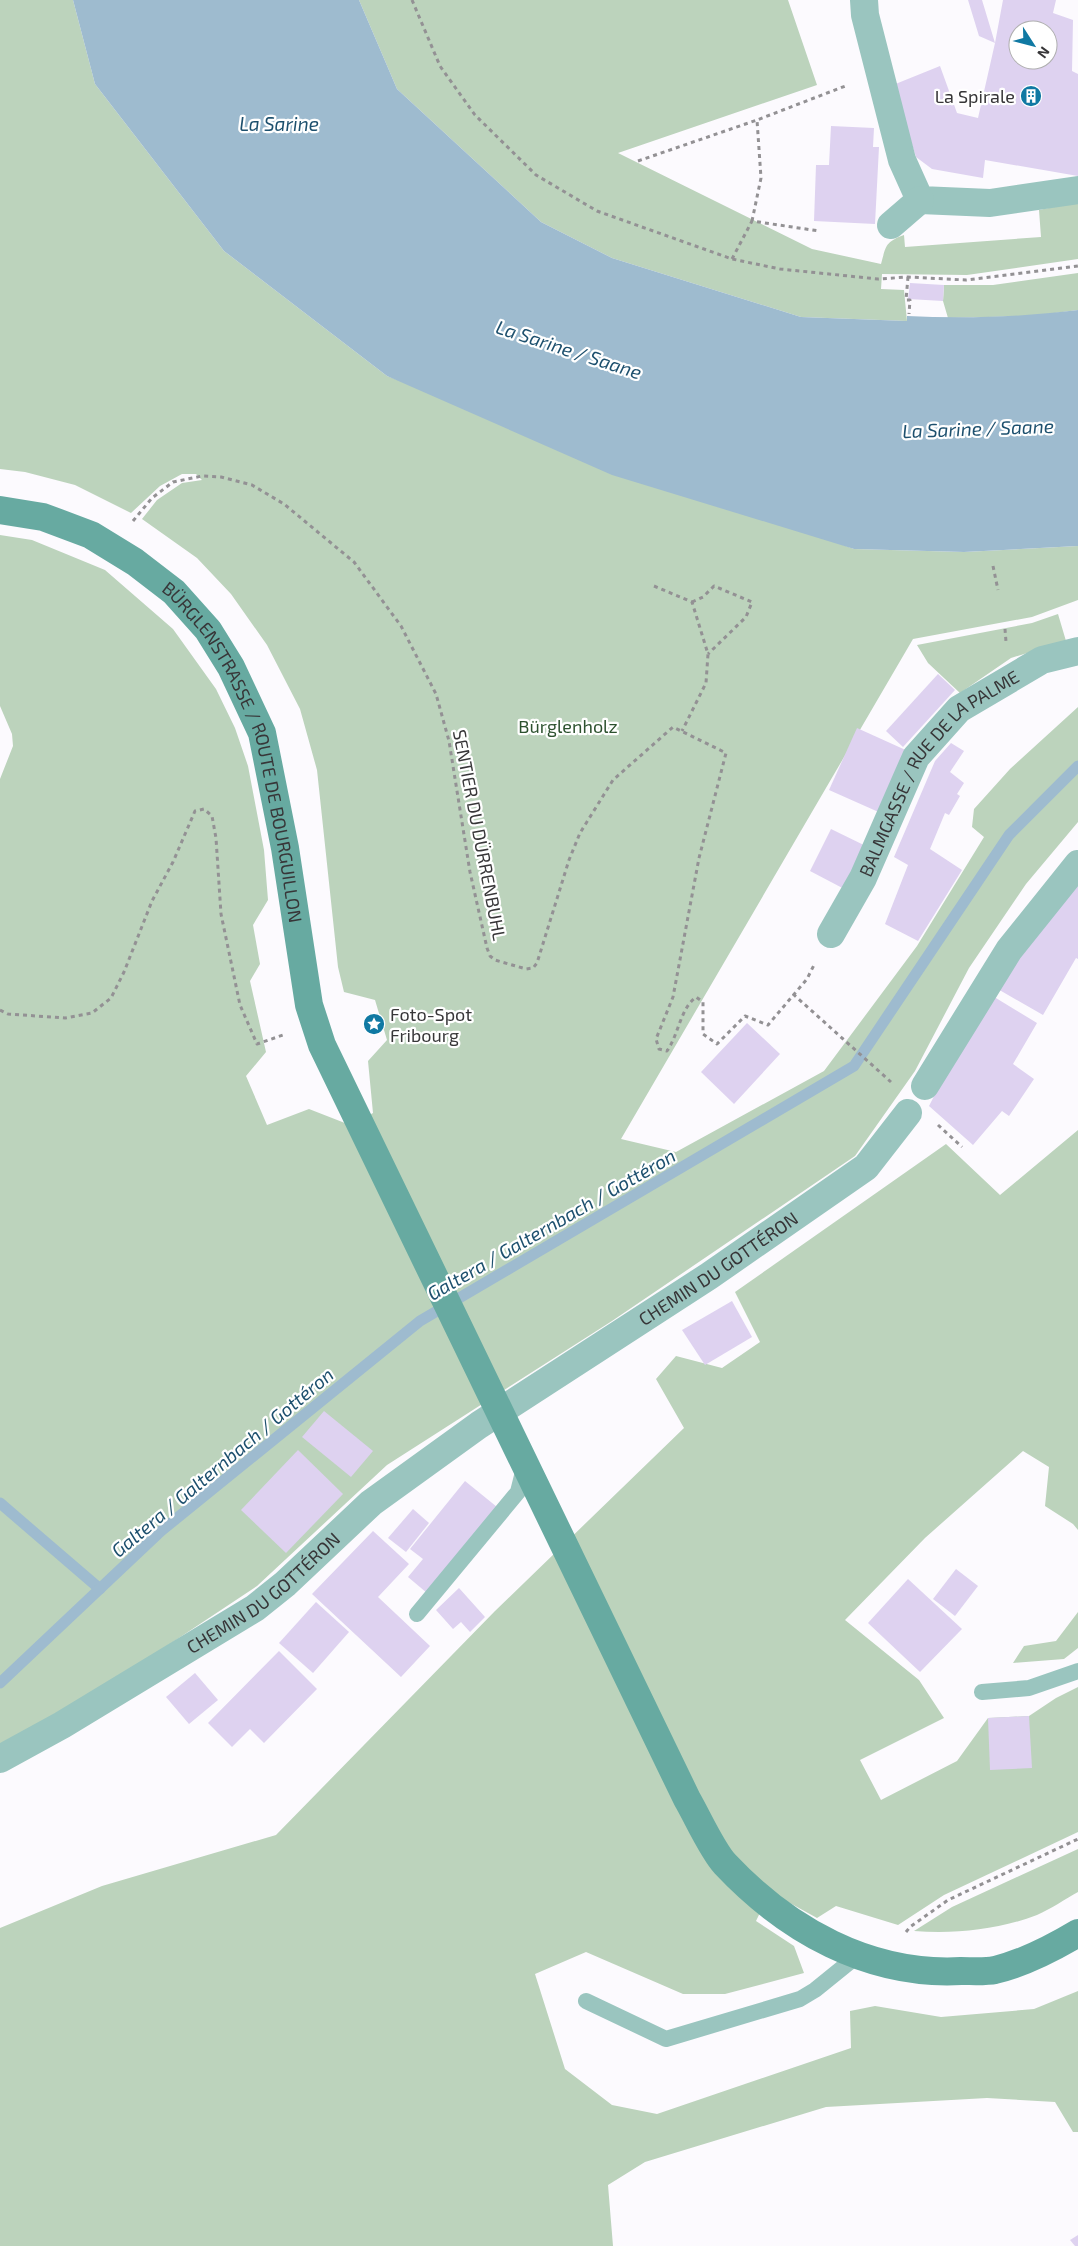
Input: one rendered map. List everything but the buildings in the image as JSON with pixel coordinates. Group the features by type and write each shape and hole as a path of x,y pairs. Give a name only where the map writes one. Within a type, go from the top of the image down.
{"main road":[{"name":"BÜRGLENSTRASSE / ROUTE DE BOURGUILLON","path":"0,510 43,517 91,535 135,562 174,592 208,630 231,667 262,734 285,848 308,1005 322,1045 686,1799 724,1862 774,1910 818,1938 857,1956 885,1964 939,1972 995,1970 1053,1948 1078,1933"}],"street":[{"path":"864,0 865,15 902,160 920,200"},
{"path":"891,225 920,200 990,203 1078,190"},
{"name":"BALMGASSE / RUE DE LA PALME","path":"831,934 863,878 916,757 959,709 1042,660 1078,651"},
{"path":"925,1086 1008,950 1078,864"},
{"name":"CHEMIN DU GOTTÉRON","path":"0,1759 62,1725 254,1608 284,1584 371,1503 512,1404 709,1276 866,1167 903,1101"}],"lane":[{"path":"417,1614 518,1492 528,1452 512,1404"},
{"path":"982,1692 1029,1688 1078,1671"},
{"path":"586,2001 666,2039 800,1999 815,1990 857,1956"}],"path":[{"path":"412,0 440,66 475,115 536,175 597,210 732,259 780,269 878,279 908,277 966,280 1078,266"},
{"path":"638,161 757,120 879,73"},
{"path":"732,259 752,221 760,178 757,120"},
{"path":"752,221 819,231"},
{"path":"908,277 906,300 910,300 909,314"},
{"name":"SENTIER DU DÜRRENBUHL","path":"132,522 152,498 173,482 202,476 221,477 252,485 284,504 354,562 401,626 436,694 450,741 470,872 487,948 495,960 526,969 533,968 537,963 580,833 612,780 673,727 682,731"},
{"path":"993,566 998,590"},
{"path":"654,586 692,602 703,597 714,586 752,602 746,617 708,654"},
{"path":"692,602 708,654 706,684 682,731 726,753 699,858 673,997 656,1038 659,1049 667,1051 675,1040 688,1003 696,997 703,1002 703,1034 717,1044 745,1016 768,1025 794,994 903,1101"},
{"path":"0,1010 8,1014 66,1018 92,1013 111,998 124,972 152,901 173,862 191,819 195,811 204,809 212,816 216,838 222,914 240,1005 257,1044 315,1025"},
{"path":"933,1121 962,1147"},
{"path":"885,1964 910,1927 948,1900 1078,1839"}],"green space":[{"name":"Bürglenholz","path":"0,0 73,0 95,84 224,251 387,376 854,549 964,552 1078,546 1078,600 1032,617 913,639 621,1139 676,1152 824,1071 917,946 984,837 972,827 974,809 1010,769 1078,707 1078,822 1026,884 969,968 915,1071 855,1156 612,1321 387,1465 257,1586 69,1711 0,1744 0,779 13,746 12,734 0,706 0,535 32,540 105,570 173,629 216,689 235,728 248,766 264,850 268,900 253,925 260,964 250,981 266,1052 246,1076 267,1125 309,1109 350,1125 373,1113 368,1061 387,1040 375,1000 344,992 338,967 317,770 300,709 267,645 231,594 197,558 142,519 157,500 182,483 202,480 196,474 182,474 160,486 131,513 75,485 25,472 0,469"},
{"path":"359,0 788,0 817,85 618,153 812,249 881,264 887,245 904,235 905,247 1041,237 1039,210 1078,202 1078,259 967,275 882,274 881,289 904,290 907,321 801,317 612,258 541,222 397,89"},
{"path":"1078,273 1078,310 1032,316 948,318 943,301 944,285 993,285"},
{"path":"1058,614 1066,641 1011,658 960,693 928,663 917,645 1032,623"},
{"path":"1078,1130 1078,1530 1073,1524 1045,1506 1049,1467 1023,1451 925,1538 845,1620 919,1680 944,1718 860,1760 881,1800 957,1761 988,1718 1029,1716 1056,1698 1078,1687 1078,1832 944,1895 898,1925 836,1906 817,1918 770,1892 756,1921 794,1946 804,1973 725,1994 683,1994 586,1952 535,1974 565,2069 612,2105 657,2114 851,2048 850,2011 875,2006 941,2017 1034,2009 1078,1991 1078,2132 1073,2132 1055,2102 987,2098 826,2107 645,2162 608,2185 613,2246 0,2246 0,1928 102,1886 276,1835 495,1611 684,1428 656,1379 676,1356 722,1368 760,1342 735,1292 946,1144 1000,1195"},
{"path":"1078,1612 1078,1648 1064,1659 1013,1663 1024,1646 1056,1641"},
{"path":"1078,1849 1078,1892 1042,1913 1007,1924 976,1930 914,1931 952,1907"}],"water":[{"name":"La Sarine","path":"73,0 359,0 397,89 541,222 612,258 801,317 907,321 907,316 992,317 1078,310 1078,546 964,552 854,549 612,475 387,376 224,251 95,84"}],"waterway":[{"name":"Galtera / Galternbach / Gottéron","path":"0,1683 161,1531 420,1321 854,1066 1009,835 1078,766"},
{"path":"0,1503 100,1589"}],"place":[{"name":"La Spirale","path":"1031,96"},
{"name":"Foto-Spot Fribourg","path":"374,1024"}],"water label":[{"name":"La Sarine / Saane","path":"569,349"},
{"name":"La Sarine / Saane","path":"978,428"}]}
